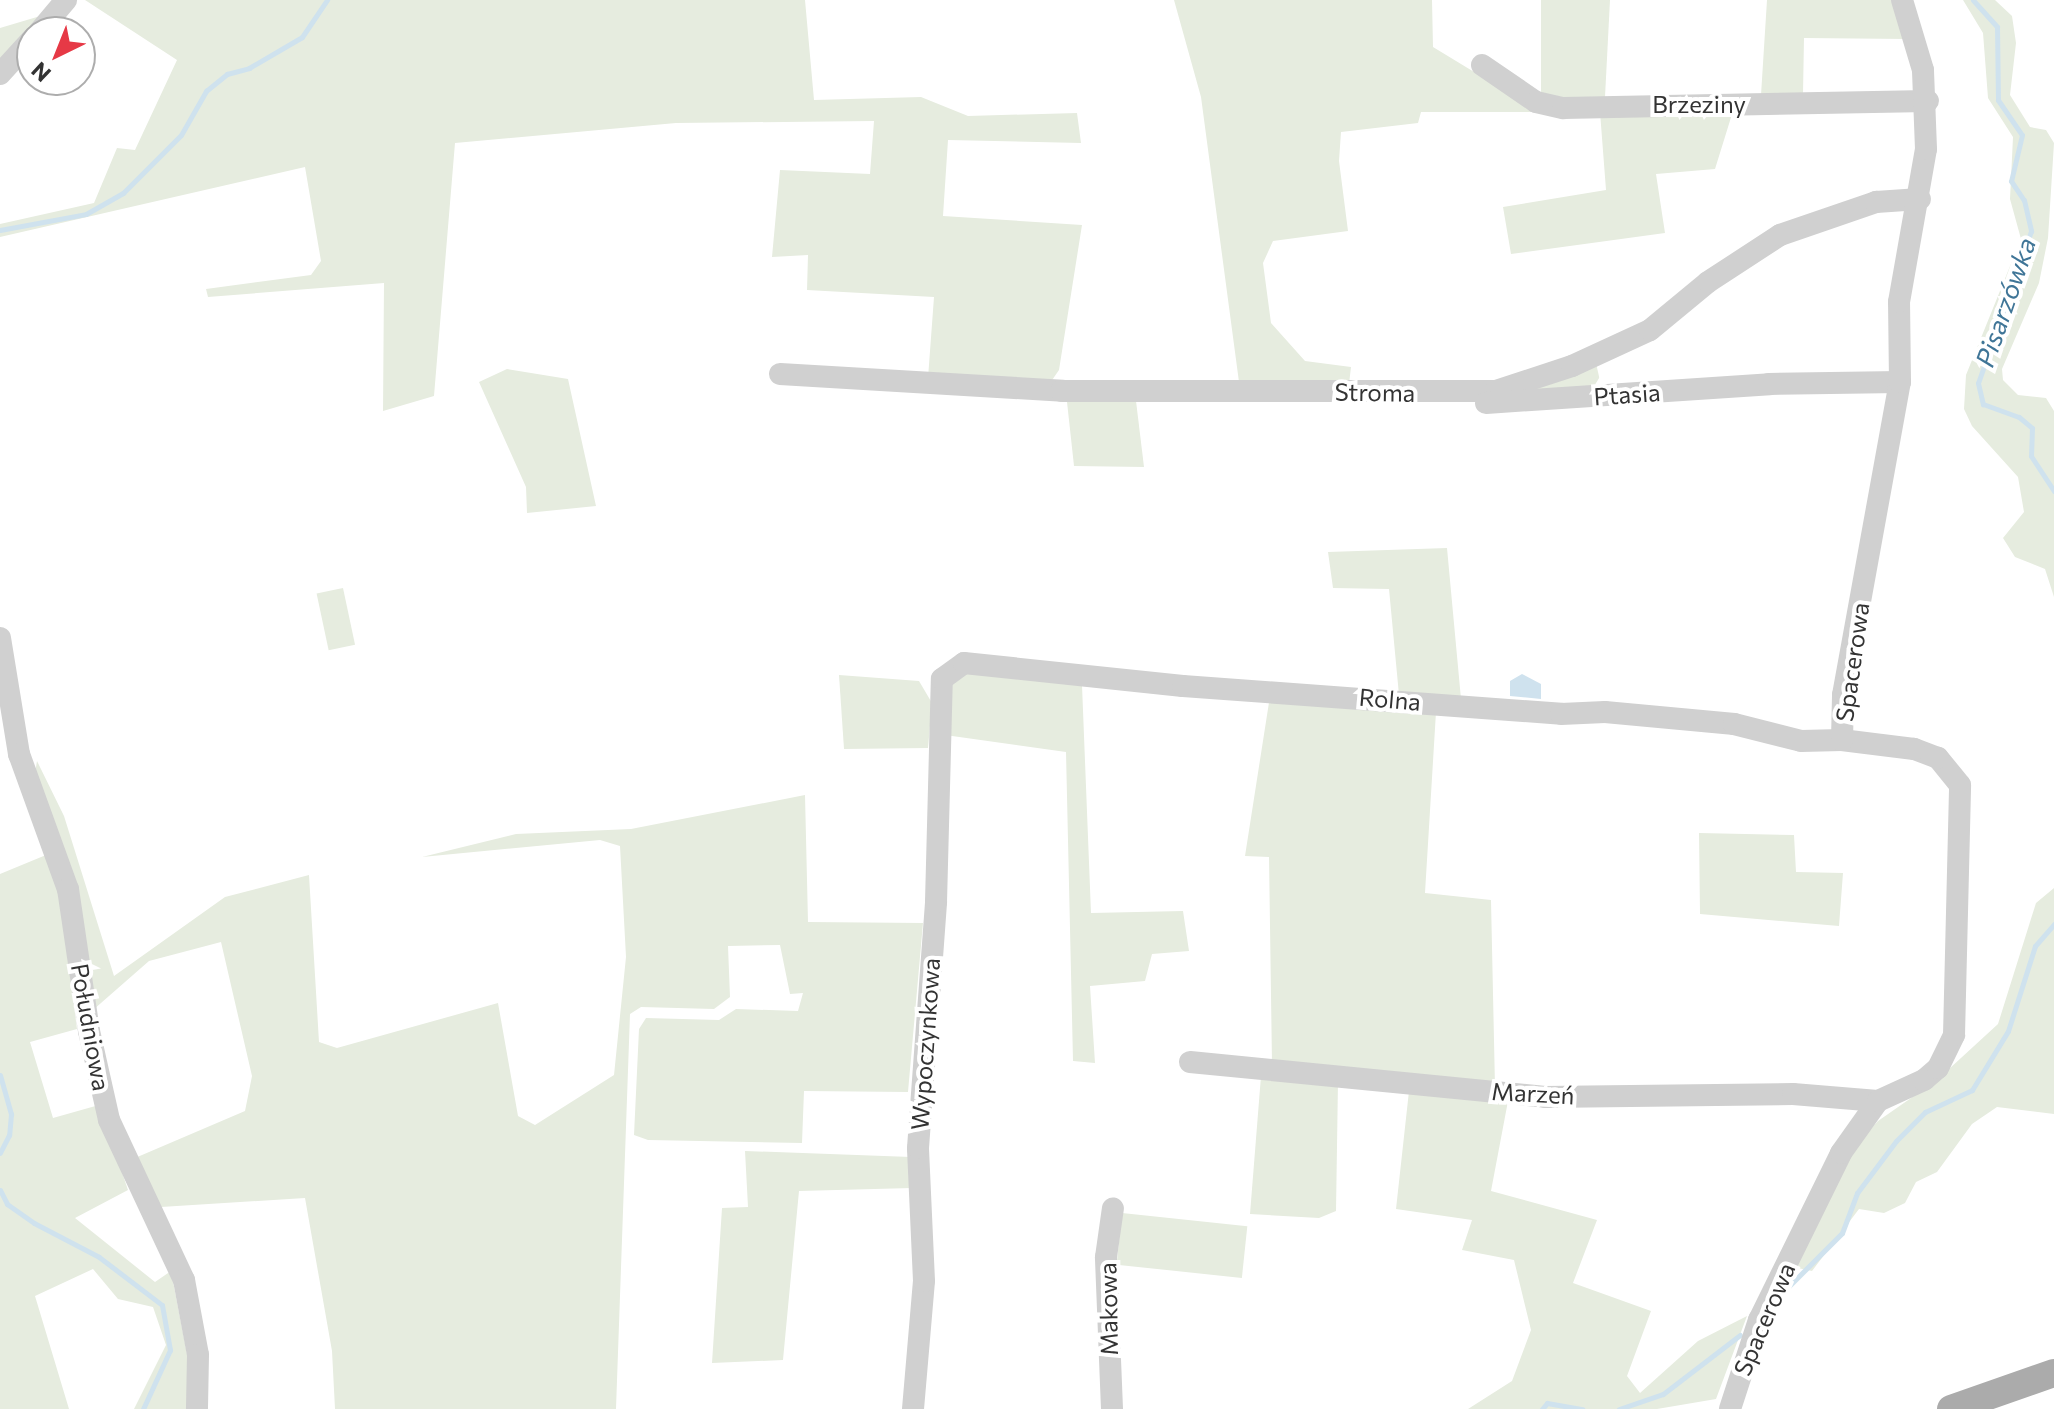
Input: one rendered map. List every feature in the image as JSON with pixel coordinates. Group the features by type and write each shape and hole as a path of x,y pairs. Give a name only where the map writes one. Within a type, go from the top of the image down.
{"main road":[{"path":"1951,1409 2054,1373"}],"street":[{"path":"52,16 66,0"},
{"name":"Spacerowa","path":"1730,1409 1766,1306 1841,1153 1878,1101 1924,1080 1949,1053 1963,805 1953,771 1938,758 1914,749 1842,740 1843,695 1900,382 1899,302 1920,199 1928,101 1902,0"},
{"path":"0,74 16,56"},
{"name":"Brzeziny","path":"1482,65 1536,102 1563,108 1928,101"},
{"name":"Stroma","path":"780,374 1062,391 1496,391 1572,366 1650,330 1708,282 1780,235 1876,202 1920,199"},
{"name":"Ptasia","path":"1354,404 1482,403 1769,384 1900,382"},
{"name":"Południowa","path":"0,638 19,754 68,889 89,1031 109,1120 184,1280 198,1355 197,1409"},
{"name":"Rolna","path":"942,679 964,663 1183,686 1561,714 1605,712 1734,724 1801,741 1842,740"},
{"name":"Wypoczynkowa","path":"913,1409 924,1281 918,1148 936,902 942,679"},
{"name":"Marzeń","path":"1190,1062 1545,1097 1793,1094 1878,1101"},
{"name":"Makowa","path":"1112,1409 1106,1257 1113,1208"}],"shaded area":[{"path":"85,0 805,0 814,100 921,97 968,116 1077,113 1081,143 948,140 943,216 1082,225 1059,370 1048,386 928,378 934,297 807,290 808,255 772,257 780,170 870,174 874,121 676,123 455,143 434,396 383,411 384,283 208,297 206,289 311,275 321,261 305,167 0,237 0,224 94,203 117,148 135,150 177,60"},
{"path":"1174,0 1432,0 1433,47 1540,112 1421,112 1418,123 1341,132 1339,161 1348,231 1273,241 1263,263 1271,323 1305,361 1351,367 1349,384 1239,382 1201,97"},
{"path":"1541,0 1610,0 1605,97 1567,100 1541,94"},
{"path":"1767,0 1891,0 1907,39 1804,38 1803,94 1761,95"},
{"path":"1963,0 1995,0 2012,16 2016,43 2010,95 2030,127 2046,130 2054,143 2048,238 2039,283 2002,369 2003,380 2018,395 2046,398 2054,411 2054,597 2045,569 2015,557 2003,538 2024,512 2018,477 1972,426 1964,409 1966,375 2021,239 2010,199 2013,137 1988,98 1983,33"},
{"path":"16,23 16,48 0,65 0,28"},
{"path":"1733,111 1715,169 1656,174 1665,233 1511,254 1503,207 1606,190 1600,112"},
{"path":"1596,363 1602,390 1517,397"},
{"path":"507,369 568,379 596,506 527,513 526,487 479,382"},
{"path":"1136,401 1144,467 1074,466 1067,402"},
{"path":"1447,548 1461,699 1399,695 1389,589 1333,588 1328,552"},
{"path":"343,588 355,645 329,650 317,594"},
{"path":"968,671 1082,685 1091,913 1183,911 1189,951 1152,954 1145,981 1090,986 1095,1063 1073,1061 1066,752 945,735 946,688"},
{"path":"839,675 919,681 932,703 928,748 844,749"},
{"path":"1270,696 1436,712 1425,893 1491,900 1495,1087 1272,1064 1269,857 1245,856"},
{"path":"37,761 64,816 114,976 225,897 309,875 319,1042 337,1048 498,1003 518,1116 535,1125 614,1075 626,957 620,846 600,840 422,857 516,834 631,829 805,795 808,922 923,923 908,1092 804,1091 802,1143 648,1140 634,1135 639,1029 646,1018 719,1020 736,1009 798,1011 803,993 790,994 780,945 728,946 730,997 714,1009 641,1007 630,1014 616,1409 335,1409 332,1351 305,1198 161,1207 135,1158 245,1111 252,1076 221,942 149,961 93,1010 34,779"},
{"path":"1699,833 1794,835 1796,872 1843,873 1839,926 1700,914"},
{"path":"46,855 59,888 77,1029 30,1042 53,1118 99,1105 128,1190 75,1218 155,1282 171,1271 187,1354 188,1409 134,1409 166,1345 153,1307 118,1299 93,1269 35,1296 69,1409 0,1409 0,874"},
{"path":"2054,888 2054,1114 1997,1107 1972,1124 1937,1172 1916,1182 1905,1203 1884,1213 1859,1209 1812,1271 1793,1267 1848,1154 1878,1121 1937,1080 1998,1024 2036,903"},
{"path":"1261,1076 1338,1081 1336,1211 1319,1218 1250,1214"},
{"path":"1409,1091 1508,1101 1491,1191 1597,1220 1573,1283 1651,1311 1627,1376 1640,1393 1698,1341 1747,1316 1716,1399 1657,1409 1468,1409 1512,1381 1531,1330 1514,1260 1462,1250 1472,1220 1396,1209"},
{"path":"745,1151 911,1157 912,1188 799,1191 783,1360 712,1363 722,1208 748,1207"},
{"path":"1122,1213 1247,1226 1242,1278 1117,1265"}],"water":[{"path":"1522,674 1541,684 1541,699 1510,696 1510,681"}],"waterway":[{"path":"0,230 86,214 123,193 181,135 206,91 227,74 249,68 302,37 327,0"},
{"name":"Pisarzówka","path":"1973,0 1997,27 1998,100 2022,135 2011,181 2024,200 2031,231 1978,383 1983,404 2019,417 2032,428 2031,456 2054,491"},
{"name":"Pisarzówka","path":"1786,1289 1842,1233 1857,1193 1896,1141 1925,1112 1972,1090 2008,1031 2035,946 2054,924"},
{"path":"0,1075 11,1114 9,1135 0,1153"},
{"path":"0,1190 7,1204 34,1223 99,1257 162,1305 170,1350 143,1409"},
{"name":"Pisarzówka","path":"1619,1409 1663,1394 1740,1335"},
{"name":"Pisarzówka","path":"1542,1409 1547,1403 1582,1409"}]}
